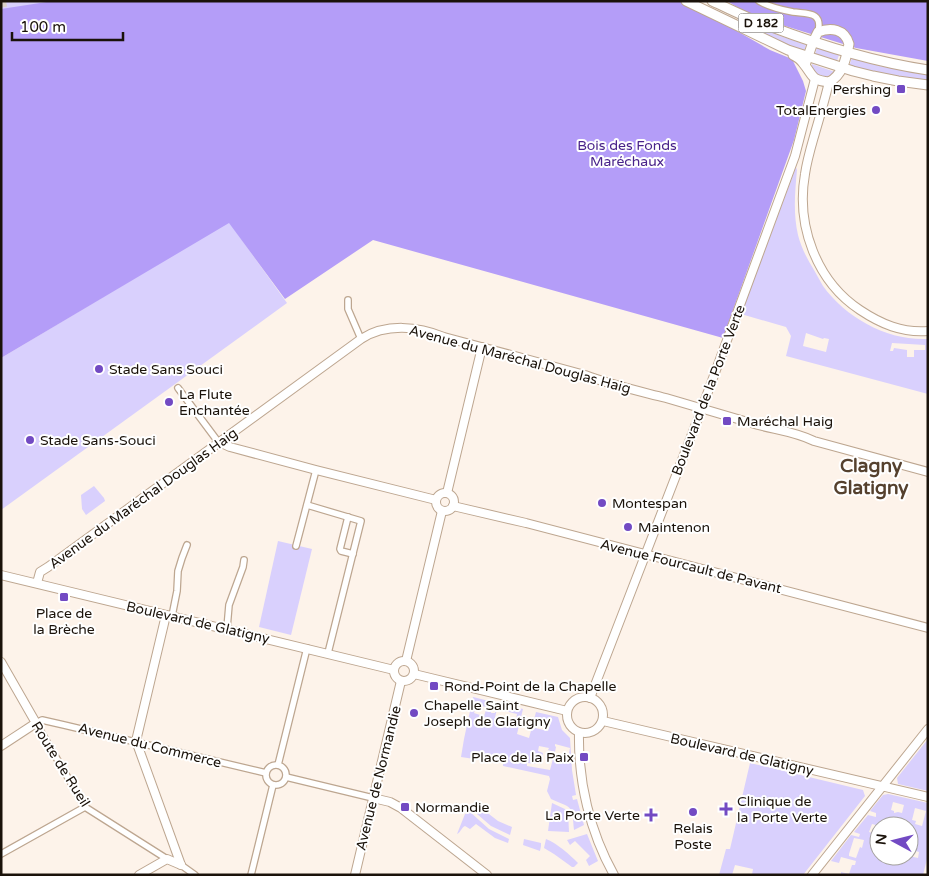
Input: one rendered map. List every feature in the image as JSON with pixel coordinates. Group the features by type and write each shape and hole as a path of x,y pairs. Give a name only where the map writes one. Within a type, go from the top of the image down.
{"main road":[{"name":"D 182","path":"686,1 788,50 802,61 806,61"},
{"name":"D 182","path":"712,1 770,27 812,42 862,56 928,70"},
{"path":"828,29 836,30 844,34 848,41 842,68 838,76 829,82 815,79 811,75 806,61 812,42 818,32 828,29"},
{"path":"806,61 898,81 928,85"}],"street":[{"path":"759,1 764,4 815,16 819,21 818,32"},
{"name":"Boulevard de la Porte Verte","path":"590,698 702,408 795,156 815,79"},
{"path":"829,82 804,174 802,213 810,244 819,265 832,284 853,305 882,323 893,327 907,331 928,331"},
{"path":"348,300 348,309 361,339"},
{"name":"Avenue du Maréchal Douglas Haig","path":"37,583 40,572 361,339 386,329 413,328 575,372 765,427 805,436 814,441 928,472"},
{"path":"447,494 482,347"},
{"path":"178,388 216,439 230,447 436,500"},
{"path":"296,546 316,470"},
{"path":"436,500 442,494 447,494 453,498 453,506 450,510 442,511"},
{"path":"436,500 437,506 442,511"},
{"path":"307,505 361,521 328,653"},
{"name":"Avenue Fourcault de Pavant","path":"453,506 526,523 928,628"},
{"path":"406,661 442,511"},
{"path":"348,517 340,549 341,551 353,554"},
{"path":"187,545 178,571 177,591 136,741 175,861 187,875"},
{"path":"227,628 229,605 244,560"},
{"name":"Boulevard de Glatigny","path":"1,575 227,628 394,670"},
{"path":"278,765 308,648"},
{"path":"406,661 412,664 415,670 411,680 405,682 395,675 394,670 397,664 406,661"},
{"name":"Route de Rueil","path":"1,662 85,808 175,861 195,875"},
{"path":"414,674 567,711"},
{"name":"Avenue de Normandie","path":"354,875 401,681"},
{"path":"582,697 590,698 595,700 602,709 602,721 596,730 591,733 579,733 572,729 566,719 568,707 574,700 582,697"},
{"name":"Avenue du Commerce","path":"36,723 42,720 136,741 266,774"},
{"name":"Boulevard de Glatigny","path":"602,721 928,797"},
{"path":"1,746 36,723"},
{"path":"812,875 928,729"},
{"path":"579,733 580,758 588,807 599,843 614,875"},
{"path":"278,765 282,766 286,771 286,777 280,785 273,785 268,782 267,770 272,766 278,765"},
{"path":"286,777 390,802 401,808 487,875"},
{"path":"251,875 273,785"},
{"path":"1,854 85,808"},
{"path":"139,875 175,861"}],"shaded area":[{"path":"1,1 84,1 1,14"},
{"path":"752,24 806,45 804,51 751,27"},
{"path":"817,48 839,55 837,61 815,54"},
{"path":"852,57 880,66 928,75 928,82 849,67"},
{"path":"812,64 835,72 829,76 817,74 812,69"},
{"path":"796,167 796,227 804,253 822,284 832,298 843,308 869,325 883,332 898,336 928,339 928,394 786,356 791,336 786,327 741,314","holes":["806,333 823,339 829,339 826,352 803,346","892,343 925,345 925,350 914,350 914,357 907,357 907,350 894,348 893,351 890,351"]},
{"name":"Stade Sans Souci","path":"229,222 287,303 1,510 1,358"},
{"path":"94,486 105,501 86,515 82,509 81,495"},
{"path":"278,541 312,549 291,635 259,627"},
{"path":"473,697 493,702 491,713 495,713 497,703 523,709 517,734 529,738 536,712 558,717 562,730 570,738 576,795 572,796 573,800 577,799 584,825 574,830 573,816 570,809 551,799 547,791 549,776 503,766 503,763 484,760 485,754 483,754 481,760 461,757","holes":["476,705 487,707 483,719 479,718 480,715 474,713","497,709 517,714 515,724 494,722","537,718 551,721 548,731 535,728","555,744 570,748 568,758 554,755 550,770 527,766 527,763 541,764 543,753 538,751 539,746 549,748 548,750 555,752"]},
{"path":"928,739 928,791 898,784 897,778"},
{"path":"750,763 863,790 865,796 803,875 752,875 753,869 735,865 732,875 719,875 726,849 730,849"},
{"path":"888,794 928,803 928,855 923,875 841,875 841,872 849,874 852,865 855,865 856,861 841,857 839,863 831,861 851,835 859,837 860,834 854,832 868,815 872,816 869,816 869,866 919,866 919,825 922,826 926,811 915,808 913,816 876,816 876,813 870,811 883,795","holes":["893,802 904,805 902,813 894,813 891,810","854,838 864,840 856,858 849,856"]},
{"path":"552,803 567,810 569,832 548,831"},
{"path":"476,810 485,811 498,821 512,827 510,835 491,826 477,814"},
{"path":"470,812 489,829 509,839 508,843 495,838 476,824 470,829 465,826 457,834 465,814"},
{"path":"587,834 598,861 589,866 586,860 590,856 575,841 570,845 567,840"},
{"path":"524,839 541,843 540,851 523,845"},
{"path":"546,839 559,846 578,863 572,867 544,848"}],"green space":[{"name":"Bois des Fonds Maréchaux","path":"53,1 683,1 770,50 792,59 806,91 794,140 723,338 373,240 285,299 229,223 1,358 1,9"},
{"path":"727,1 928,1 928,61 856,48 750,15"}],"tunnel":[{"path":"1,2 6,1"}],"place":[{"name":"Pershing","path":"901,89"},
{"name":"TotalEnergies","path":"876,110"},
{"name":"Stade Sans Souci","path":"99,369"},
{"name":"La Flute Enchantée","path":"169,402"},
{"name":"Maréchal Haig","path":"727,421"},
{"name":"Stade Sans-Souci","path":"30,440"},
{"name":"Montespan","path":"602,503"},
{"name":"Maintenon","path":"628,527"},
{"name":"Place de la Brèche","path":"64,597"},
{"name":"Rond-Point de la Chapelle","path":"434,686"},
{"name":"Chapelle Saint Joseph de Glatigny","path":"414,713"},
{"name":"Place de la Paix","path":"584,757"},
{"name":"Normandie","path":"405,807"},
{"name":"Clinique de la Porte Verte","path":"726,809"},
{"name":"Relais Poste","path":"693,812"},
{"name":"La Porte Verte","path":"651,815"}],"district":[{"name":"Clagny Glatigny","path":"871,476"}]}
